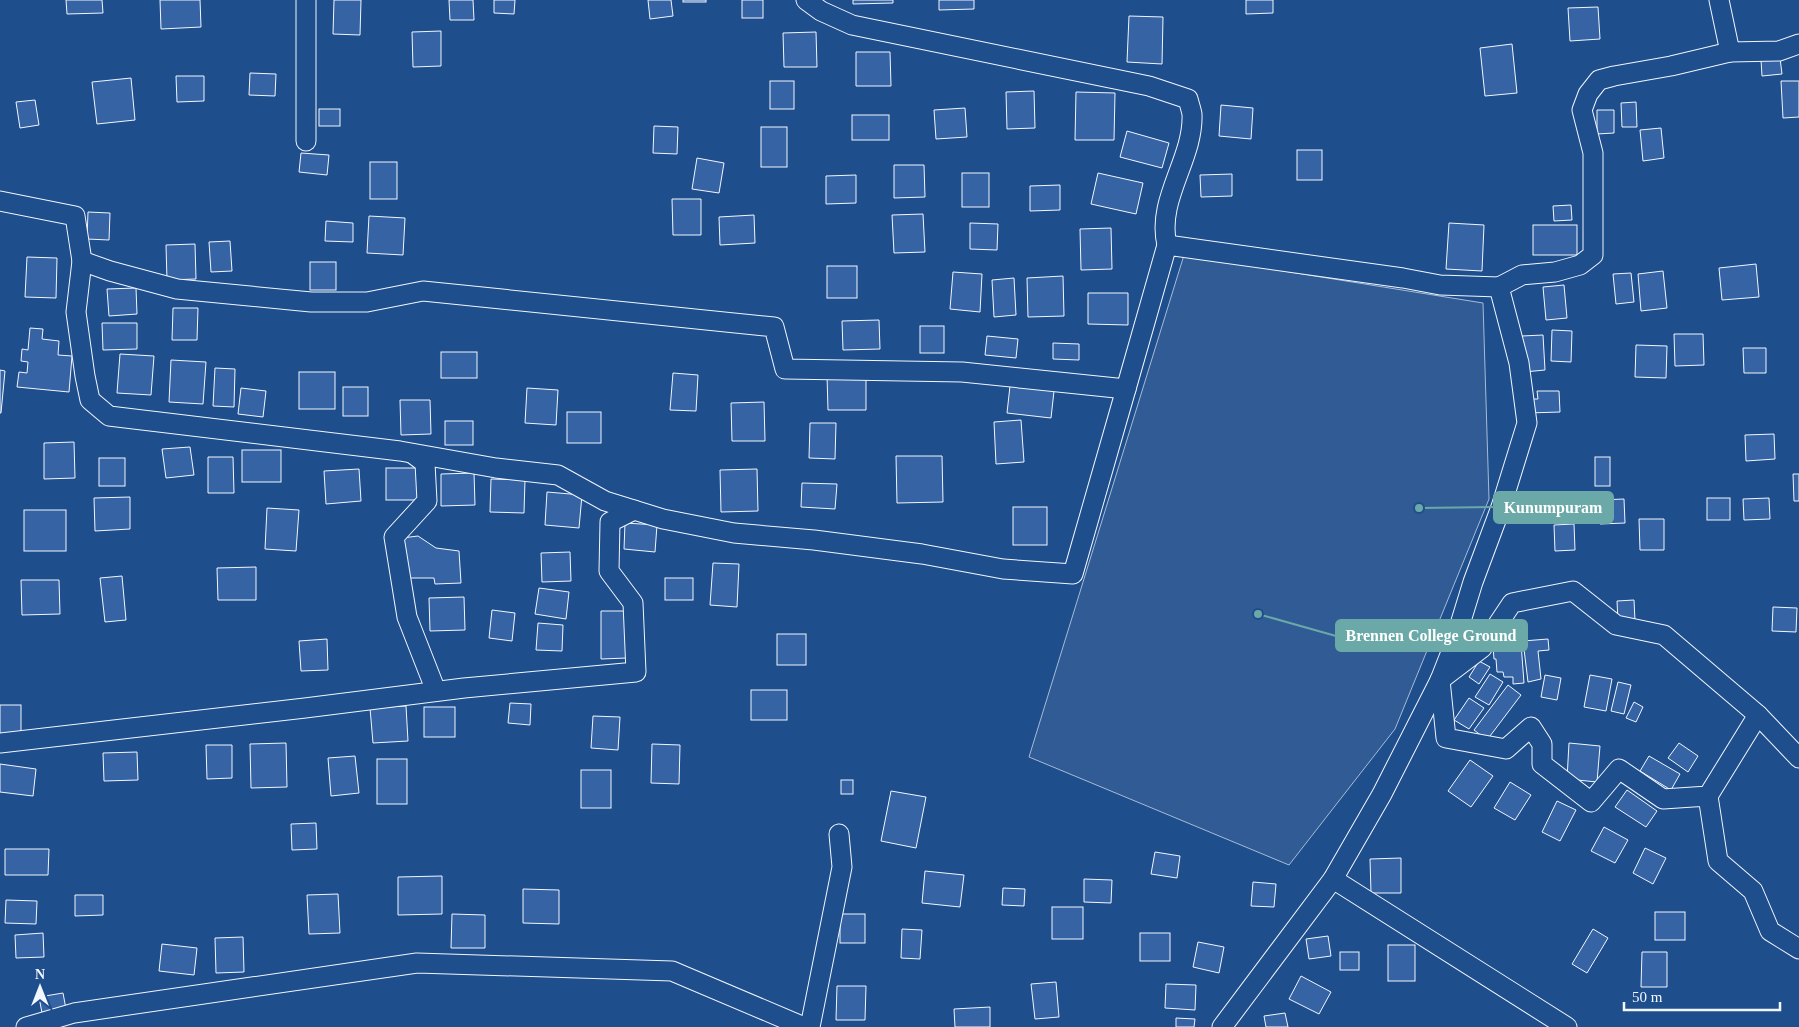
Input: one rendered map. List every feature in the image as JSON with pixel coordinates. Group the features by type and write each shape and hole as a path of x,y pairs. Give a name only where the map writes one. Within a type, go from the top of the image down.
{"street":[{"path":"306,0 306,141"},
{"path":"0,201 75,216 82,261 76,312 85,376 90,400 108,416 413,454 496,468 558,475 605,501 662,519 734,533 814,540 922,554 1003,569 1074,574 1167,245 1164,216 1189,138 1192,113 1188,98 1148,86 852,25 821,10 806,0"},
{"path":"1719,0 1730,52"},
{"path":"1167,245 1440,284 1500,287 1522,275 1555,272 1580,265 1593,255 1593,153 1582,110 1588,94 1600,80 1730,52 1779,51 1799,44"},
{"path":"82,261 110,271 177,289 311,302 367,302 423,292 774,327 785,369 962,372 1126,389"},
{"path":"1222,1027 1333,879 1382,794 1440,680 1453,647 1473,582 1502,507 1527,424 1518,363 1500,287"},
{"path":"413,454 425,463 427,501 394,537 407,617 436,691"},
{"path":"0,744 436,691 636,672 633,603 609,571 610,522 634,510"},
{"path":"1440,680 1482,648 1512,603 1573,592 1616,625 1664,635 1758,715 1799,758"},
{"path":"1440,680 1446,738 1506,750 1531,727 1542,744 1542,764 1591,802 1619,769 1663,799 1708,796"},
{"path":"1758,715 1708,796 1718,861 1753,891 1770,931 1799,949"},
{"path":"810,1027 842,867 839,834"},
{"path":"1333,879 1567,1027"},
{"path":"26,1027 74,1013 417,963 672,971 804,1027"}],"shaded area":[{"path":"1184,255 1483,303 1489,499 1395,729 1289,865 1029,757"}],"building":[{"path":"66,0 102,0 103,13 67,14"},
{"path":"160,0 200,0 201,27 161,29"},
{"path":"334,0 361,0 360,35 333,34"},
{"path":"449,0 473,0 474,20 450,20"},
{"path":"494,0 515,0 514,14 494,13"},
{"path":"648,0 671,0 673,16 650,19"},
{"path":"683,0 706,0 706,2 683,2"},
{"path":"742,0 763,0 763,18 742,18"},
{"path":"853,0 893,0 893,3 853,4"},
{"path":"939,0 974,0 974,9 939,10"},
{"path":"1246,0 1273,0 1273,13 1246,14"},
{"path":"1598,7 1600,39 1570,41 1568,8"},
{"path":"1129,16 1163,17 1162,64 1127,62"},
{"path":"441,31 441,66 413,67 412,32"},
{"path":"816,32 817,67 784,67 783,33"},
{"path":"1512,44 1517,93 1485,96 1480,48"},
{"path":"856,52 890,52 891,86 856,86"},
{"path":"1780,58 1782,74 1762,76 1761,60"},
{"path":"250,73 276,74 275,96 249,95"},
{"path":"176,76 204,76 204,101 177,102"},
{"path":"131,78 135,120 97,124 92,82"},
{"path":"770,81 794,81 794,109 770,109"},
{"path":"1781,81 1799,81 1799,117 1783,118"},
{"path":"1034,91 1035,128 1007,129 1006,92"},
{"path":"1076,92 1115,93 1114,140 1075,140"},
{"path":"35,100 39,125 20,128 16,102"},
{"path":"1636,102 1637,127 1622,127 1621,103"},
{"path":"1221,105 1253,108 1251,139 1219,136"},
{"path":"965,108 967,137 936,139 934,110"},
{"path":"319,109 340,109 340,126 319,126"},
{"path":"1597,110 1614,110 1614,133 1597,134"},
{"path":"852,115 889,115 889,140 852,140"},
{"path":"654,126 678,127 677,154 653,153"},
{"path":"761,127 787,127 787,167 761,167"},
{"path":"1661,128 1664,158 1643,161 1640,130"},
{"path":"1127,131 1169,143 1162,168 1120,157"},
{"path":"1297,150 1322,150 1322,180 1297,180"},
{"path":"301,153 329,155 327,175 299,172"},
{"path":"697,158 724,163 719,193 692,189"},
{"path":"370,162 397,162 397,199 370,199"},
{"path":"894,165 924,165 925,197 894,198"},
{"path":"962,173 989,173 989,207 962,207"},
{"path":"1098,173 1143,183 1136,214 1091,204"},
{"path":"1232,174 1232,196 1201,197 1200,175"},
{"path":"856,175 856,203 826,204 826,176"},
{"path":"1060,185 1060,210 1030,211 1030,186"},
{"path":"672,199 701,199 701,235 673,235"},
{"path":"1571,205 1572,220 1554,221 1553,206"},
{"path":"88,212 110,213 109,240 87,239"},
{"path":"923,214 925,252 894,253 892,215"},
{"path":"754,215 755,243 720,245 719,217"},
{"path":"369,216 405,218 403,255 367,253"},
{"path":"326,221 353,223 353,242 325,241"},
{"path":"970,223 998,224 997,250 970,249"},
{"path":"1449,223 1484,225 1482,271 1446,269"},
{"path":"1533,225 1577,225 1577,255 1533,255"},
{"path":"1111,228 1112,269 1081,270 1080,229"},
{"path":"230,241 232,271 211,272 209,242"},
{"path":"195,244 196,279 167,280 166,245"},
{"path":"27,257 57,258 56,298 25,297"},
{"path":"310,262 336,262 336,290 310,290"},
{"path":"1756,264 1759,297 1722,300 1719,268"},
{"path":"827,266 857,266 857,298 827,298"},
{"path":"1663,271 1667,308 1641,311 1638,274"},
{"path":"953,272 982,274 980,312 950,309"},
{"path":"1631,273 1634,302 1616,304 1613,274"},
{"path":"1063,276 1064,316 1028,317 1027,278"},
{"path":"1014,278 1016,315 994,317 992,280"},
{"path":"1564,285 1567,318 1546,320 1543,287"},
{"path":"136,288 137,314 109,316 107,289"},
{"path":"1088,293 1128,293 1128,325 1088,324"},
{"path":"173,308 198,308 197,340 172,340"},
{"path":"879,320 880,349 843,350 842,321"},
{"path":"102,323 137,323 137,349 103,350"},
{"path":"920,326 944,326 944,353 920,353"},
{"path":"30,328 43,329 42,339 59,341 58,355 72,356 69,392 17,387 19,372 27,373 28,362 21,361 22,349 28,350"},
{"path":"1552,330 1572,331 1571,362 1551,361"},
{"path":"1674,334 1703,334 1704,365 1675,366"},
{"path":"1543,335 1545,370 1524,372 1522,336"},
{"path":"987,336 1018,339 1016,358 985,355"},
{"path":"1053,343 1079,344 1079,360 1053,359"},
{"path":"1636,345 1667,346 1666,378 1635,377"},
{"path":"1743,348 1766,348 1766,373 1744,373"},
{"path":"441,352 477,352 477,378 441,378"},
{"path":"120,354 154,356 151,395 117,393"},
{"path":"171,360 206,362 203,404 169,402"},
{"path":"215,368 235,369 234,407 213,406"},
{"path":"0,370 5,371 1,413 0,413"},
{"path":"299,372 335,372 335,409 299,409"},
{"path":"673,373 698,375 696,411 670,410"},
{"path":"866,374 866,410 828,410 827,375"},
{"path":"1010,386 1054,391 1051,418 1007,413"},
{"path":"343,387 368,387 368,416 343,416"},
{"path":"241,388 266,391 263,417 238,414"},
{"path":"527,388 558,390 556,425 525,423"},
{"path":"1537,391 1559,391 1560,412 1528,413 1528,399 1538,399"},
{"path":"400,400 430,400 431,434 401,435"},
{"path":"764,402 765,441 732,441 731,403"},
{"path":"567,412 601,412 601,443 567,443"},
{"path":"1021,420 1024,462 996,464 994,422"},
{"path":"445,421 473,421 473,445 445,445"},
{"path":"810,423 836,423 835,459 809,458"},
{"path":"1774,434 1775,459 1746,461 1745,435"},
{"path":"74,442 75,478 44,479 44,443"},
{"path":"190,447 194,475 166,478 162,449"},
{"path":"242,450 281,450 281,482 242,482"},
{"path":"896,456 942,456 943,502 897,503"},
{"path":"208,457 233,457 234,493 208,493"},
{"path":"1595,457 1610,457 1610,486 1595,486"},
{"path":"99,458 125,458 125,486 99,486"},
{"path":"386,468 421,468 421,500 386,500"},
{"path":"359,469 361,501 326,504 324,471"},
{"path":"757,469 758,511 721,512 720,470"},
{"path":"474,473 475,505 441,506 441,474"},
{"path":"1793,474 1799,474 1799,501 1794,501"},
{"path":"491,479 525,480 524,513 490,512"},
{"path":"802,483 837,484 835,509 801,507"},
{"path":"547,492 582,495 579,528 545,525"},
{"path":"130,497 130,529 95,531 94,498"},
{"path":"1707,498 1730,498 1730,520 1707,520"},
{"path":"1769,498 1770,519 1744,520 1743,499"},
{"path":"1624,499 1625,523 1600,524 1600,500"},
{"path":"1013,507 1047,507 1047,545 1013,545"},
{"path":"267,508 299,510 296,551 265,549"},
{"path":"24,510 66,510 66,551 24,551"},
{"path":"1639,519 1664,519 1664,550 1640,550"},
{"path":"625,523 657,525 655,552 624,549"},
{"path":"1574,524 1575,550 1555,551 1554,525"},
{"path":"418,536 436,548 459,551 461,583 435,584 434,578 406,578 402,538"},
{"path":"570,552 571,581 542,582 541,553"},
{"path":"713,563 739,564 737,607 710,605"},
{"path":"256,567 256,600 218,600 217,568"},
{"path":"122,576 126,620 105,622 100,578"},
{"path":"665,578 693,578 693,600 665,600"},
{"path":"21,580 59,580 60,614 22,615"},
{"path":"539,588 569,592 566,619 535,614"},
{"path":"464,597 465,630 430,631 429,598"},
{"path":"1634,600 1635,621 1618,622 1617,601"},
{"path":"1773,607 1797,608 1796,632 1772,631"},
{"path":"492,610 515,613 512,641 489,638"},
{"path":"601,611 626,611 627,658 601,659"},
{"path":"538,623 563,625 562,651 536,650"},
{"path":"777,634 806,634 806,665 777,665"},
{"path":"327,639 328,670 301,671 299,641"},
{"path":"1548,639 1549,650 1538,651 1541,679 1528,682 1523,641"},
{"path":"1521,643 1524,683 1513,684 1513,677 1504,677 1503,672 1497,672 1493,646"},
{"path":"1479,661 1490,667 1479,684 1469,677"},
{"path":"1490,674 1503,682 1489,705 1475,697"},
{"path":"1545,675 1561,678 1557,700 1541,697"},
{"path":"1590,675 1612,679 1606,711 1584,707"},
{"path":"1618,682 1631,685 1624,714 1611,711"},
{"path":"1508,685 1521,695 1487,740 1474,730"},
{"path":"751,690 787,690 787,720 751,720"},
{"path":"1469,698 1484,708 1469,729 1454,720"},
{"path":"1634,702 1643,707 1636,722 1626,718"},
{"path":"510,703 531,704 530,725 508,723"},
{"path":"0,705 21,705 21,736 0,736"},
{"path":"406,706 408,741 373,743 370,708"},
{"path":"424,707 455,707 455,737 424,737"},
{"path":"593,716 620,717 618,750 591,748"},
{"path":"286,743 287,787 251,788 250,744"},
{"path":"1569,743 1600,746 1597,782 1567,779"},
{"path":"1679,743 1698,756 1688,772 1668,758"},
{"path":"652,744 680,745 679,784 651,783"},
{"path":"206,745 232,745 232,778 207,779"},
{"path":"137,752 138,780 104,781 103,753"},
{"path":"355,756 359,793 331,796 328,758"},
{"path":"1649,756 1680,774 1671,790 1640,771"},
{"path":"377,759 407,759 407,804 377,804"},
{"path":"1470,760 1493,776 1471,807 1448,791"},
{"path":"0,764 36,769 33,796 0,792"},
{"path":"581,770 611,770 611,808 581,808"},
{"path":"841,780 853,780 853,794 841,794"},
{"path":"1510,782 1531,795 1515,820 1494,808"},
{"path":"1627,790 1657,811 1646,827 1615,807"},
{"path":"891,791 926,797 916,848 881,841"},
{"path":"1557,801 1576,810 1560,841 1542,832"},
{"path":"316,823 317,849 292,850 291,824"},
{"path":"1604,827 1628,840 1615,863 1591,851"},
{"path":"1645,848 1666,858 1653,884 1633,873"},
{"path":"5,849 49,849 48,875 5,875"},
{"path":"1155,852 1180,856 1177,878 1151,874"},
{"path":"1401,858 1401,893 1371,893 1370,859"},
{"path":"925,871 964,875 960,907 922,903"},
{"path":"442,876 442,914 398,915 398,877"},
{"path":"1084,879 1112,880 1111,903 1084,902"},
{"path":"1253,882 1276,884 1274,907 1251,906"},
{"path":"1003,888 1025,889 1024,906 1002,905"},
{"path":"523,889 559,890 559,924 523,923"},
{"path":"338,894 340,933 309,934 307,895"},
{"path":"75,895 103,895 103,915 75,916"},
{"path":"6,900 37,901 36,924 5,923"},
{"path":"1052,907 1083,907 1083,939 1052,939"},
{"path":"1655,912 1685,912 1685,940 1655,940"},
{"path":"452,914 485,915 485,948 451,948"},
{"path":"840,914 865,914 865,943 840,943"},
{"path":"902,929 922,930 920,959 901,958"},
{"path":"1593,929 1608,938 1587,973 1572,964"},
{"path":"43,933 44,957 16,958 15,935"},
{"path":"1140,933 1170,933 1170,961 1140,961"},
{"path":"1328,936 1331,956 1309,959 1306,939"},
{"path":"243,937 244,972 216,973 215,938"},
{"path":"1198,942 1224,947 1219,973 1193,967"},
{"path":"162,944 197,948 194,975 159,971"},
{"path":"1388,945 1415,945 1415,981 1388,981"},
{"path":"1340,952 1359,952 1359,970 1340,970"},
{"path":"1642,952 1667,952 1667,987 1641,987"},
{"path":"1301,976 1331,992 1319,1014 1289,999"},
{"path":"1056,982 1059,1017 1035,1019 1031,984"},
{"path":"1166,984 1196,985 1195,1010 1165,1008"},
{"path":"837,986 866,986 865,1020 836,1020"},
{"path":"63,993 66,1009 42,1013 39,997"},
{"path":"990,1007 990,1027 955,1027 954,1009"},
{"path":"1285,1013 1288,1027 1266,1027 1264,1016"},
{"path":"1176,1018 1195,1019 1194,1027 1176,1027"}],"place":[{"name":"Kunumpuram","path":"1419,508"},
{"name":"Brennen College Ground","path":"1258,614"}]}
